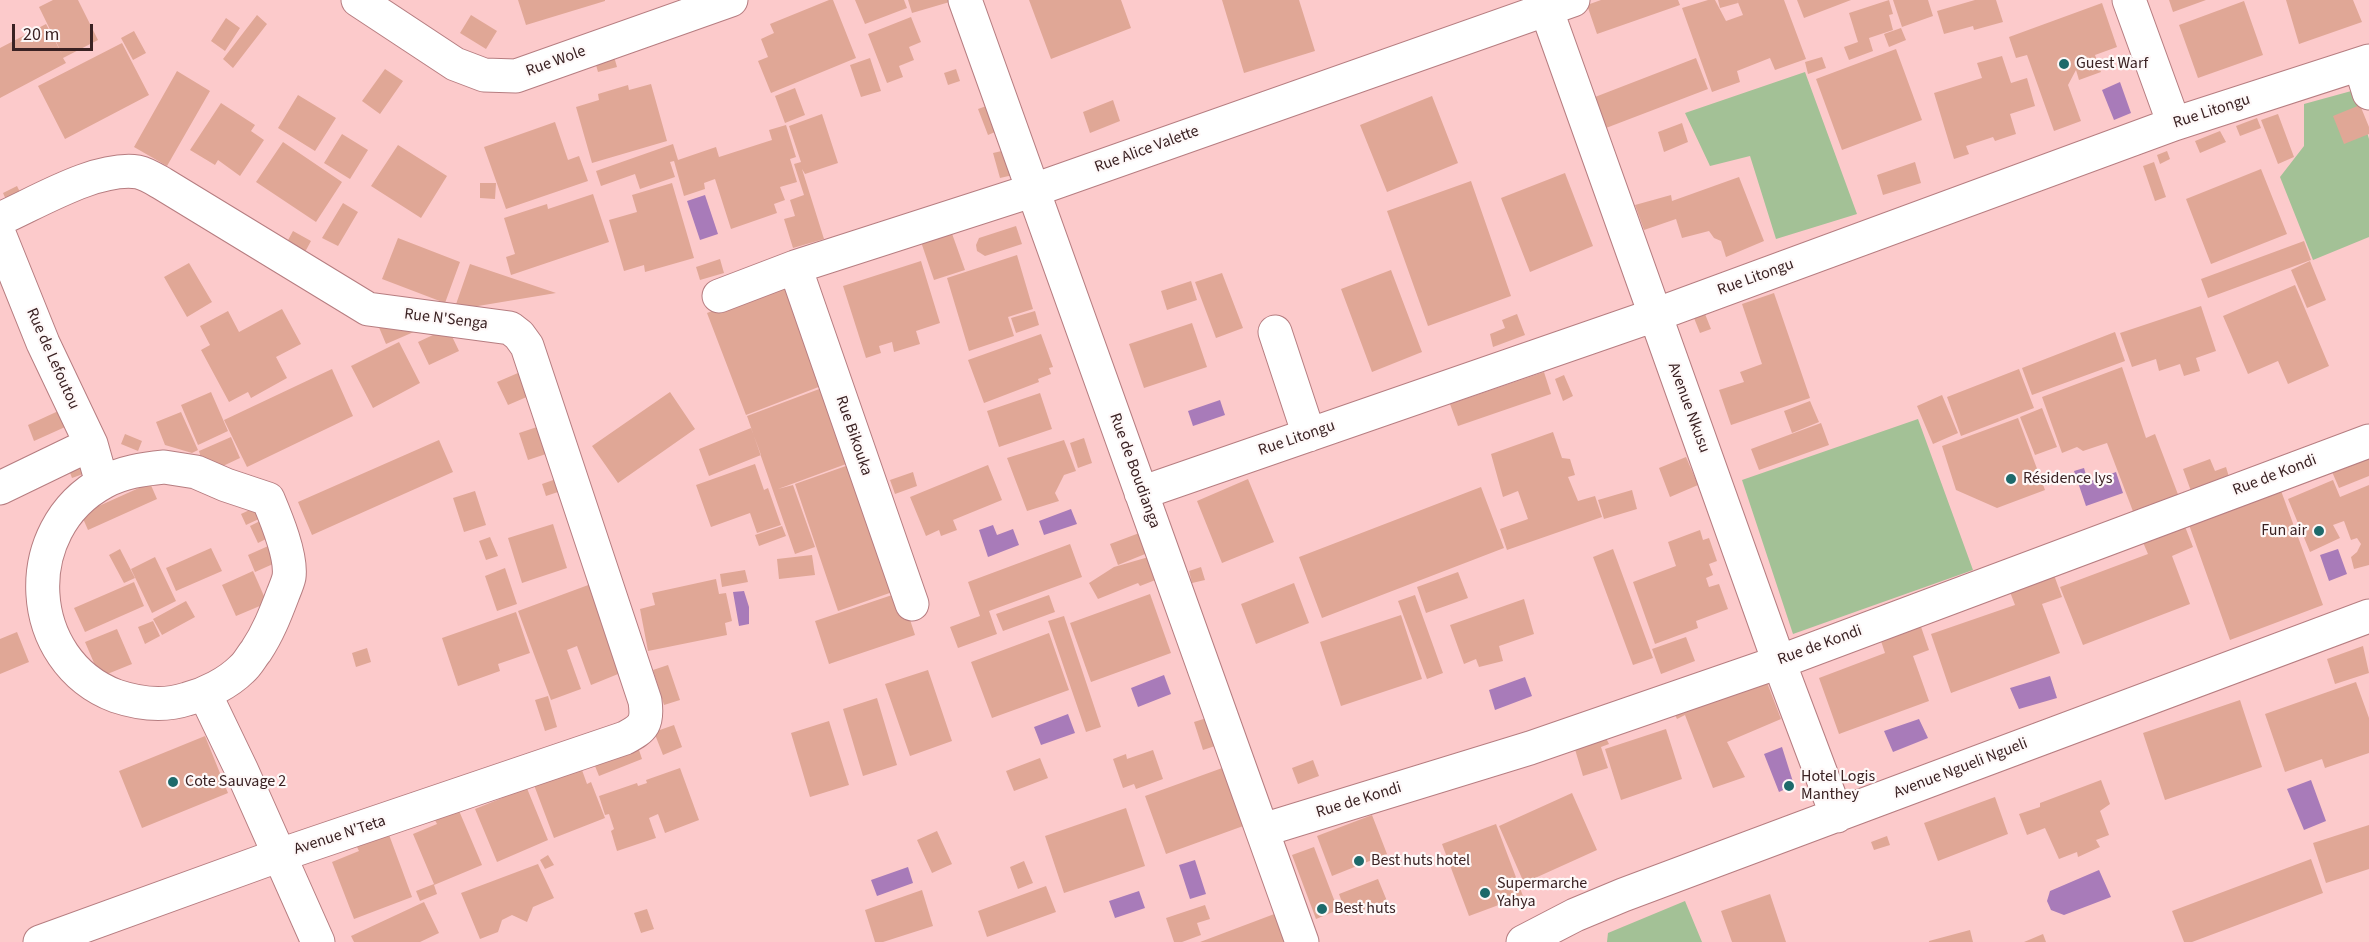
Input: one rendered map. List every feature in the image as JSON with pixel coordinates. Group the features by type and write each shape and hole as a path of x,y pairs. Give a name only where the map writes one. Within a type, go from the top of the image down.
{"street":[{"name":"Rue Wole","path":"358,0 455,64 484,75 516,76 731,0"},
{"name":"Rue de Boudianga","path":"964,0 1302,942"},
{"path":"2128,0 2174,124"},
{"name":"Rue Alice Valette","path":"719,296 795,267 1034,190 1554,3"},
{"name":"Avenue Nkusu","path":"1554,3 1655,315 1779,662 1837,816"},
{"name":"Rue Litongu","path":"1141,493 1655,315 2174,124 2366,73"},
{"name":"Rue N'Senga","path":"0,219 94,176 120,171 141,172 163,183 368,309 510,328 519,335 527,346 645,701 647,716 639,730"},
{"name":"Rue de Lefoutou","path":"0,236 43,343 91,444 102,483"},
{"name":"Rue Bikouka","path":"795,267 912,604"},
{"path":"1275,332 1309,435"},
{"name":"Rue de Kondi","path":"1263,830 1530,748 1779,662 2369,441"},
{"path":"0,488 91,444"},
{"path":"164,466 196,472 268,499 282,534 289,577 268,633 242,669 205,694 171,704 136,703 102,690 74,669 54,640 43,605 43,569 53,535 74,506 102,483 132,470 164,466"},
{"name":"Avenue Ngueli Ngueli","path":"1523,942 1575,915 1623,895 2369,616"},
{"path":"205,694 318,942"},
{"name":"Avenue N'Teta","path":"40,942 280,855 625,738 639,730"}],"green space":[{"path":"1805,72 1857,214 1776,239 1750,156 1710,166 1685,113"},
{"path":"2355,90 2369,139 2369,237 2313,260 2280,177 2304,146 2304,104"},
{"path":"1918,419 1973,570 1793,634 1742,480"},
{"path":"1685,901 1702,942 1607,942 1608,933"}],"shaded area":[{"path":"2120,82 2131,113 2114,120 2102,90"},
{"path":"705,195 718,234 700,240 687,201"},
{"path":"1220,400 1225,415 1193,426 1188,411"},
{"path":"2084,468 2088,482 2116,472 2123,493 2086,506 2074,471"},
{"path":"1071,509 1077,524 1044,535 1039,521"},
{"path":"993,525 997,535 1013,529 1019,545 988,557 979,530"},
{"path":"2338,549 2347,574 2329,581 2320,555"},
{"path":"744,591 749,607 749,624 739,626 733,592"},
{"path":"1164,675 1171,694 1138,707 1131,688"},
{"path":"2050,676 2057,698 2019,709 2010,688"},
{"path":"1525,677 1532,696 1495,710 1489,690"},
{"path":"1068,714 1075,733 1041,745 1034,727"},
{"path":"1919,719 1928,738 1893,752 1884,731"},
{"path":"1782,747 1794,785 1779,792 1764,754"},
{"path":"2311,780 2326,821 2304,830 2287,789"},
{"path":"1195,860 1206,894 1190,899 1179,865"},
{"path":"908,867 913,883 877,896 871,880"},
{"path":"2099,870 2111,897 2064,915 2051,910 2047,901 2050,891"},
{"path":"1139,891 1145,908 1115,918 1109,901"}],"building":[{"path":"53,0 78,0 98,40 63,58 66,63 0,98 0,48 46,24 62,54 39,7"},
{"path":"518,0 605,0 605,1 526,25"},
{"path":"833,0 856,58 771,93 758,61 768,57 761,39 774,33 770,24"},
{"path":"855,0 904,0 907,8 865,24"},
{"path":"908,0 953,0 953,1 912,13"},
{"path":"1029,0 1121,0 1131,28 1051,59"},
{"path":"1222,0 1299,0 1315,51 1244,73"},
{"path":"1601,0 1678,0 1680,5 1597,34 1587,5"},
{"path":"1715,0 1726,21 1743,15 1737,0 1784,0 1806,59 1775,70 1770,58 1737,71 1740,82 1712,92 1682,8"},
{"path":"1718,0 1737,0 1738,3 1720,8"},
{"path":"1797,0 1851,0 1804,18"},
{"path":"1889,0 1893,14 1889,15 1893,30 1869,38 1873,51 1849,60 1844,47 1858,42 1849,13"},
{"path":"1893,0 1928,0 1933,16 1902,27"},
{"path":"1975,0 1996,0 2003,22 1974,30 1973,26 1944,34 1937,11"},
{"path":"2169,0 2206,0 2173,12"},
{"path":"2286,0 2353,0 2362,22 2299,44"},
{"path":"2244,1 2263,55 2198,78 2179,25"},
{"name":"Guest Warf","path":"2102,3 2117,47 2095,55 2101,72 2079,80 2076,70 2068,85 2081,121 2054,131 2027,55 2016,58 2009,37"},
{"path":"257,15 267,24 233,68 223,59"},
{"path":"471,15 497,31 486,49 460,33"},
{"path":"911,17 921,42 909,47 914,60 899,66 903,77 887,83 868,34"},
{"path":"226,18 240,28 225,51 211,41"},
{"path":"1901,28 1906,40 1889,47 1884,34"},
{"path":"134,31 146,53 133,60 121,38"},
{"path":"122,43 149,95 65,139 38,86"},
{"path":"1896,49 1922,120 1842,150 1816,79"},
{"path":"613,53 617,67 598,72 594,58"},
{"path":"2002,56 2011,83 2027,78 2035,106 2010,114 2016,134 1995,141 1993,137 1966,146 1969,154 1954,159 1934,93 1982,78 1977,63"},
{"path":"1822,57 1826,68 1808,74 1805,62"},
{"path":"870,58 881,91 861,97 850,65"},
{"path":"1696,58 1708,89 1606,128 1595,97"},
{"path":"385,69 403,81 380,114 362,101"},
{"path":"956,69 960,81 948,85 944,73"},
{"path":"177,71 210,91 167,166 134,147"},
{"path":"651,84 667,141 592,163 576,107 599,100 598,94 628,85 629,90"},
{"path":"795,88 805,115 785,123 775,96"},
{"path":"298,95 336,118 315,151 278,128"},
{"path":"1432,96 1458,163 1387,192 1360,125"},
{"path":"1113,100 1120,121 1090,133 1083,112"},
{"path":"221,103 255,125 251,131 264,140 240,176 218,160 215,165 190,150"},
{"path":"992,104 1002,129 988,135 978,109"},
{"path":"2360,105 2369,127 2369,134 2344,144 2333,116"},
{"path":"822,114 838,163 805,174 802,169 824,239 793,248 784,219 795,216 790,200 804,195 794,164 801,162 789,126"},
{"path":"2278,114 2294,157 2278,164 2261,120"},
{"path":"2257,118 2261,128 2240,136 2236,126"},
{"path":"555,122 568,160 579,156 588,181 506,209 484,147"},
{"path":"1682,123 1688,142 1664,152 1658,132"},
{"path":"786,125 796,157 790,159 797,182 780,187 785,200 774,204 777,213 731,229 715,179 704,183 705,189 684,196 674,161 670,162 675,177 640,189 635,174 601,186 596,171 673,144 678,160 716,147 719,157 772,140 769,130"},
{"path":"2220,131 2226,142 2200,153 2195,141"},
{"path":"342,134 368,150 350,179 324,163"},
{"path":"283,142 342,182 316,222 256,182"},
{"path":"398,145 447,176 421,218 371,186"},
{"path":"1006,150 1013,175 1000,178 993,153"},
{"path":"2167,151 2170,159 2160,164 2157,155"},
{"path":"1915,162 1921,183 1883,195 1877,175"},
{"path":"2154,162 2166,197 2155,201 2143,166"},
{"path":"2261,169 2287,234 2211,264 2186,199"},
{"path":"1565,173 1593,246 1530,272 1501,198"},
{"path":"1739,177 1764,241 1726,257 1721,241 1714,238 1709,231 1682,238 1676,219 1644,230 1635,205 1671,195 1672,201"},
{"path":"1471,181 1511,296 1428,326 1387,211"},
{"path":"480,183 496,183 495,199 480,198"},
{"path":"672,183 694,258 645,272 644,265 624,271 609,220 637,212 632,195"},
{"path":"17,186 23,198 8,204 3,193"},
{"path":"593,194 609,242 511,275 506,257 515,254 504,218 547,204 548,209"},
{"path":"343,203 358,212 338,246 322,238"},
{"path":"1016,226 1022,244 985,256 977,251 976,245 979,238"},
{"path":"950,228 965,270 934,280 920,239"},
{"path":"293,231 311,241 305,252 287,242"},
{"path":"398,238 460,262 445,303 382,279"},
{"path":"2304,241 2311,260 2208,298 2201,279"},
{"path":"1017,255 1033,309 1008,317 1014,336 969,351 947,278"},
{"path":"720,259 724,273 700,280 696,267"},
{"path":"921,261 940,323 916,331 920,344 894,352 892,342 879,346 881,353 866,358 843,286"},
{"path":"2310,261 2326,300 2307,308 2291,270"},
{"path":"189,263 212,302 187,317 164,277"},
{"path":"470,264 556,293 454,310"},
{"path":"1391,270 1422,352 1372,372 1341,289"},
{"path":"1222,273 1243,328 1216,338 1195,282"},
{"path":"791,281 829,383 746,415 707,313"},
{"path":"1191,281 1197,300 1167,310 1161,291"},
{"path":"2295,285 2329,366 2288,384 2278,361 2248,374 2223,316"},
{"path":"1774,293 1810,398 1731,425 1719,390 1744,382 1740,372 1762,364 1742,304"},
{"path":"2201,306 2216,351 2196,358 2200,371 2184,376 2180,364 2159,371 2156,359 2132,367 2120,333"},
{"path":"282,309 301,344 276,357 287,378 251,398 248,392 229,402 201,350 210,345 200,326 228,311 239,332"},
{"path":"1035,311 1039,325 1016,333 1011,318"},
{"path":"1517,314 1525,335 1493,347 1490,334 1505,328 1502,320"},
{"path":"1705,314 1711,329 1700,333 1694,318"},
{"path":"375,318 416,331 386,344"},
{"path":"1192,323 1207,367 1144,388 1129,344"},
{"path":"448,328 459,351 429,365 418,342"},
{"path":"2115,332 2125,361 2032,395 2022,368"},
{"path":"1041,334 1053,367 1049,368 1051,374 1038,379 1039,382 984,403 968,360"},
{"path":"399,342 420,383 373,408 351,366"},
{"path":"2122,367 2146,438 2155,434 2179,497 2134,514 2107,443 2083,451 2077,447 2062,453 2042,397"},
{"path":"332,369 353,416 247,467 224,420"},
{"path":"2019,369 2034,408 1961,436 1947,397"},
{"path":"1544,372 1551,394 1458,426 1450,404"},
{"path":"518,373 529,396 508,405 497,382"},
{"path":"1564,375 1573,396 1563,401 1555,379"},
{"path":"830,385 857,460 778,489 793,485 815,547 795,554 747,416"},
{"path":"211,392 228,431 198,445 181,405"},
{"path":"670,392 695,429 618,483 592,446"},
{"path":"1040,393 1052,429 999,447 987,411"},
{"path":"1942,395 1958,433 1933,444 1917,406"},
{"path":"1810,401 1819,422 1792,433 1784,411"},
{"path":"67,407 74,423 34,441 28,425"},
{"path":"2042,408 2057,447 2035,455 2020,417"},
{"path":"181,412 198,450 192,453 165,445 156,422"},
{"path":"2018,418 2045,490 1997,508 1956,490 1942,446"},
{"path":"1821,423 1829,445 1759,470 1751,449"},
{"path":"540,426 549,453 528,460 519,433"},
{"path":"751,428 761,455 709,476 699,449"},
{"path":"1553,432 1562,458 1570,459 1575,475 1568,477 1578,501 1595,496 1602,517 1507,550 1500,529 1528,519 1518,491 1503,497 1491,454"},
{"path":"125,434 142,441 138,451 121,444"},
{"path":"231,437 240,458 223,466 201,458 199,451"},
{"path":"1084,438 1092,463 1078,468 1070,443"},
{"path":"439,440 453,472 312,535 298,502"},
{"path":"1064,440 1076,471 1064,475 1055,493 1059,501 1027,511 1007,458"},
{"path":"2369,452 2369,476 2339,488 2330,467"},
{"path":"1686,457 1698,485 1670,497 1659,468"},
{"path":"77,458 83,474 72,478 66,462"},
{"path":"2210,459 2215,471 2226,467 2229,477 2191,491 2183,469"},
{"path":"860,461 904,588 838,611 795,484"},
{"path":"755,464 764,490 768,488 781,525 757,533 750,513 711,527 696,485"},
{"path":"988,465 1002,500 953,520 957,530 941,536 939,530 926,536 910,497"},
{"path":"913,472 917,486 895,494 890,480"},
{"path":"559,478 564,490 546,496 542,484"},
{"path":"1248,479 1274,542 1222,563 1197,501"},
{"name":"Fun air","path":"2333,480 2340,497 2369,485 2369,565 2354,569 2351,557 2361,544 2357,538 2351,540 2344,521 2333,525 2340,538 2310,552 2288,499"},
{"path":"150,483 157,499 88,530 81,514"},
{"path":"1481,487 1504,548 1322,618 1299,557"},
{"path":"2280,488 2323,605 2230,640 2188,522"},
{"path":"1632,490 1637,509 1604,519 1598,500"},
{"path":"475,491 486,525 464,532 453,498"},
{"path":"258,506 263,517 246,525 241,514"},
{"path":"266,518 274,535 258,543 250,526"},
{"path":"553,524 567,568 522,583 508,538"},
{"path":"2184,524 2193,547 2172,556 2190,604 2083,645 2060,587 2148,554 2142,540"},
{"path":"782,526 786,536 759,546 755,535"},
{"path":"1700,530 1703,540 1709,538 1717,561 1709,564 1713,575 1706,578 1709,587 1719,584 1728,609 1696,621 1698,628 1655,644 1633,582 1676,566 1668,542"},
{"path":"1142,532 1150,552 1118,565 1110,544"},
{"path":"490,537 498,556 486,560 479,541"},
{"path":"275,543 282,560 255,572 248,555"},
{"path":"1070,544 1082,577 989,611 997,634 958,648 950,627 980,616 968,582"},
{"path":"211,548 222,571 176,591 166,568"},
{"path":"120,549 135,578 124,583 109,555"},
{"path":"1613,549 1653,658 1633,665 1593,557"},
{"path":"812,555 815,575 779,579 777,559"},
{"path":"1152,556 1158,579 1140,586 1138,583 1098,599 1089,583 1114,567"},
{"path":"155,557 176,601 152,613 131,569"},
{"path":"1201,567 1205,580 1192,583 1189,571"},
{"path":"505,568 517,604 497,611 485,576"},
{"path":"745,570 748,582 722,587 720,574"},
{"path":"253,571 267,603 236,616 222,585"},
{"path":"1458,572 1468,598 1426,613 1417,587"},
{"path":"2054,575 2062,597 2042,604 2060,653 1951,693 1931,634 2015,605 2010,592"},
{"path":"716,579 719,594 726,593 732,621 725,623 727,635 648,651 640,609 655,605 652,593"},
{"path":"134,582 144,606 85,632 74,608"},
{"path":"1294,583 1309,623 1256,644 1241,604"},
{"path":"591,584 623,672 591,685 577,646 567,650 581,689 551,700 518,611"},
{"path":"901,592 915,635 829,664 815,621"},
{"path":"1150,594 1171,653 1091,682 1070,623"},
{"path":"1049,595 1055,612 1003,631 996,614"},
{"path":"1415,595 1443,673 1427,679 1398,601"},
{"path":"1524,599 1534,634 1499,646 1503,661 1479,667 1476,659 1464,664 1450,625"},
{"path":"186,601 195,617 162,635 153,619"},
{"path":"516,612 530,653 498,664 500,671 458,686 442,638"},
{"path":"1401,615 1422,679 1341,706 1320,642"},
{"path":"1064,616 1101,727 1086,732 1048,621"},
{"path":"153,621 160,636 145,644 138,627"},
{"path":"1919,621 1929,650 1913,656 1929,701 1839,734 1819,678 1885,653 1879,635"},
{"path":"117,629 132,664 100,677 85,642"},
{"path":"17,632 29,662 0,674 0,639"},
{"path":"1049,633 1069,690 992,718 971,662"},
{"path":"1686,637 1695,661 1661,674 1652,649"},
{"path":"2363,646 2369,673 2335,684 2327,659"},
{"path":"367,648 371,662 356,667 352,653"},
{"path":"668,665 680,700 664,705 653,670"},
{"path":"928,670 952,741 910,756 885,684"},
{"path":"1763,672 1781,719 1727,742 1745,777 1713,788 1685,715 1677,719 1671,706"},
{"path":"2356,682 2369,718 2369,753 2325,768 2322,759 2285,772 2265,714"},
{"path":"548,696 557,727 545,731 535,700"},
{"path":"877,698 897,765 863,776 843,709"},
{"path":"2240,700 2262,767 2165,800 2143,733"},
{"path":"1213,716 1221,744 1203,750 1194,722"},
{"path":"829,721 849,785 810,797 791,733"},
{"path":"674,725 682,747 663,755 654,732"},
{"path":"1666,729 1682,779 1621,800 1605,749"},
{"path":"1604,734 1609,744 1601,747 1608,768 1583,776 1574,746"},
{"name":"Cote Sauvage 2","path":"205,736 228,793 142,828 119,771"},
{"path":"635,738 642,759 599,776 591,756"},
{"path":"1153,750 1163,779 1136,789 1134,784 1123,788 1113,759 1126,754 1127,759"},
{"path":"1040,758 1048,778 1014,791 1006,771"},
{"path":"578,759 587,784 591,782 605,818 554,838 534,785"},
{"path":"1313,760 1319,776 1298,784 1292,768"},
{"path":"1225,767 1246,825 1166,854 1145,796"},
{"path":"680,768 699,820 665,833 658,814 649,818 656,838 617,851 611,831 614,829 609,814 605,815 599,796 637,783 638,786 647,783 646,780"},
{"path":"2101,780 2110,804 2100,811 2109,835 2096,840 2100,847 2078,857 2077,852 2059,859 2045,828 2027,835 2019,814 2040,807 2040,803"},
{"path":"524,781 548,840 497,862 475,809 502,798 499,792"},
{"path":"1572,793 1597,850 1524,883 1499,826"},
{"path":"1995,797 2008,834 1938,861 1924,823"},
{"path":"457,806 482,865 434,885 437,894 420,901 416,891 434,884 413,834 437,824 433,816"},
{"path":"1126,808 1145,866 1064,893 1045,836"},
{"path":"1372,815 1387,854 1332,876 1317,836"},
{"path":"1496,824 1523,896 1469,916 1442,844"},
{"path":"2369,825 2369,869 2326,883 2313,843"},
{"path":"937,831 952,864 932,873 917,840"},
{"path":"388,832 412,897 354,919 332,862 359,851 356,845"},
{"path":"1887,836 1890,845 1874,850 1871,842"},
{"path":"1314,847 1338,910 1316,919 1292,855"},
{"path":"548,855 554,865 545,869 540,860"},
{"path":"2311,859 2323,893 2192,942 2184,942 2172,911"},
{"path":"1024,861 1033,883 1018,889 1010,867"},
{"path":"538,864 554,898 533,907 527,922 512,915 502,920 498,932 480,939 461,893"},
{"path":"1378,879 1387,901 1347,916 1339,894"},
{"path":"1046,886 1056,912 987,937 978,911"},
{"path":"922,890 933,926 883,942 875,942 865,910"},
{"path":"1770,894 1786,942 1732,942 1721,911"},
{"path":"424,902 439,933 420,942 354,942 351,936"},
{"path":"1205,905 1210,919 1197,923 1201,935 1182,942 1174,942 1166,918"},
{"path":"647,909 654,929 641,933 634,913"},
{"path":"1277,913 1287,942 1200,942"},
{"path":"1970,930 1973,942 1929,942 1929,941"},
{"path":"2043,934 2046,942 2024,942"}],"place":[{"name":"Guest Warf","path":"2064,64"},
{"name":"Résidence lys","path":"2011,479"},
{"name":"Fun air","path":"2319,531"},
{"name":"Cote Sauvage 2","path":"173,782"},
{"name":"Hotel Logis Manthey","path":"1789,786"},
{"name":"Best huts hotel","path":"1359,861"},
{"name":"Supermarche Yahya","path":"1485,893"},
{"name":"Best huts","path":"1322,909"}]}
